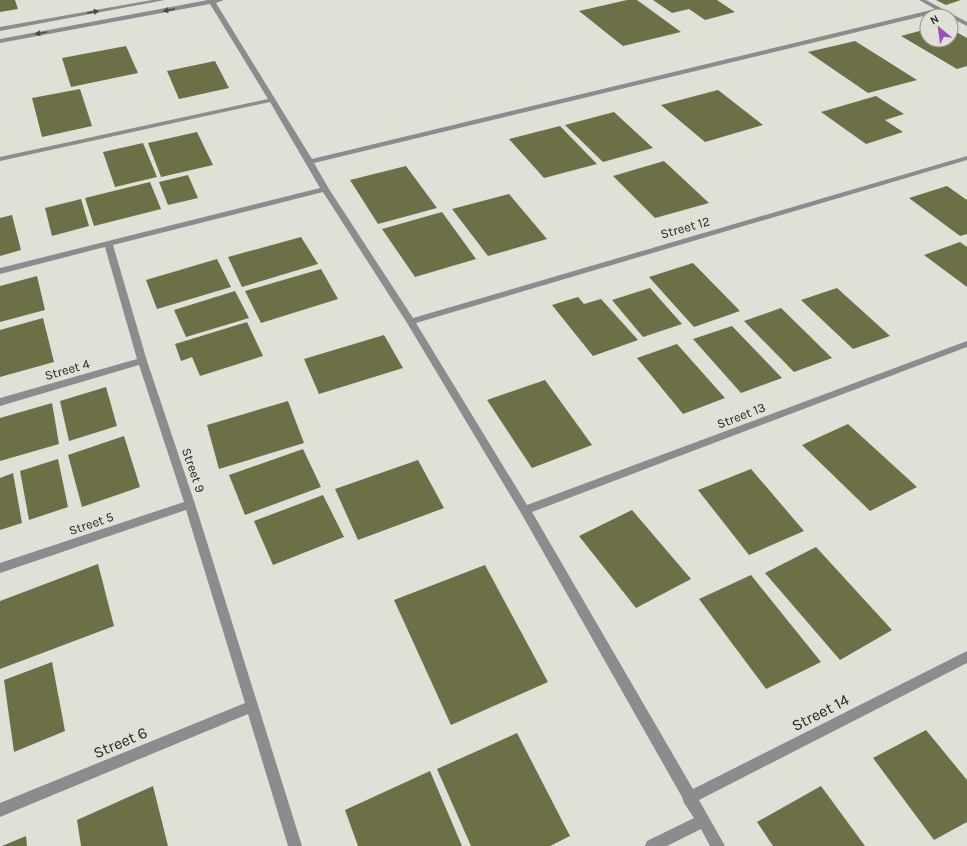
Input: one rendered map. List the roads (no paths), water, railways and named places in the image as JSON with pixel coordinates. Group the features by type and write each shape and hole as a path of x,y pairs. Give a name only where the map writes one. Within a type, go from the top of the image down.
{"street":[{"path":"0,29 162,0"},
{"path":"922,0 936,8"},
{"path":"0,41 215,1 325,189 411,322 525,510 702,821 718,846"},
{"path":"310,162 919,15"},
{"path":"0,159 272,100"},
{"name":"Street 12","path":"411,322 967,158"},
{"path":"0,271 325,189"},
{"name":"Street 9","path":"108,243 142,361 190,504 295,846"},
{"name":"Street 13","path":"525,510 967,344"},
{"name":"Street 4","path":"0,402 142,361"},
{"name":"Street 5","path":"0,568 190,504"},
{"name":"Street 14","path":"689,798 967,657"},
{"name":"Street 6","path":"0,810 253,706"},
{"path":"652,846 702,821"}]}
